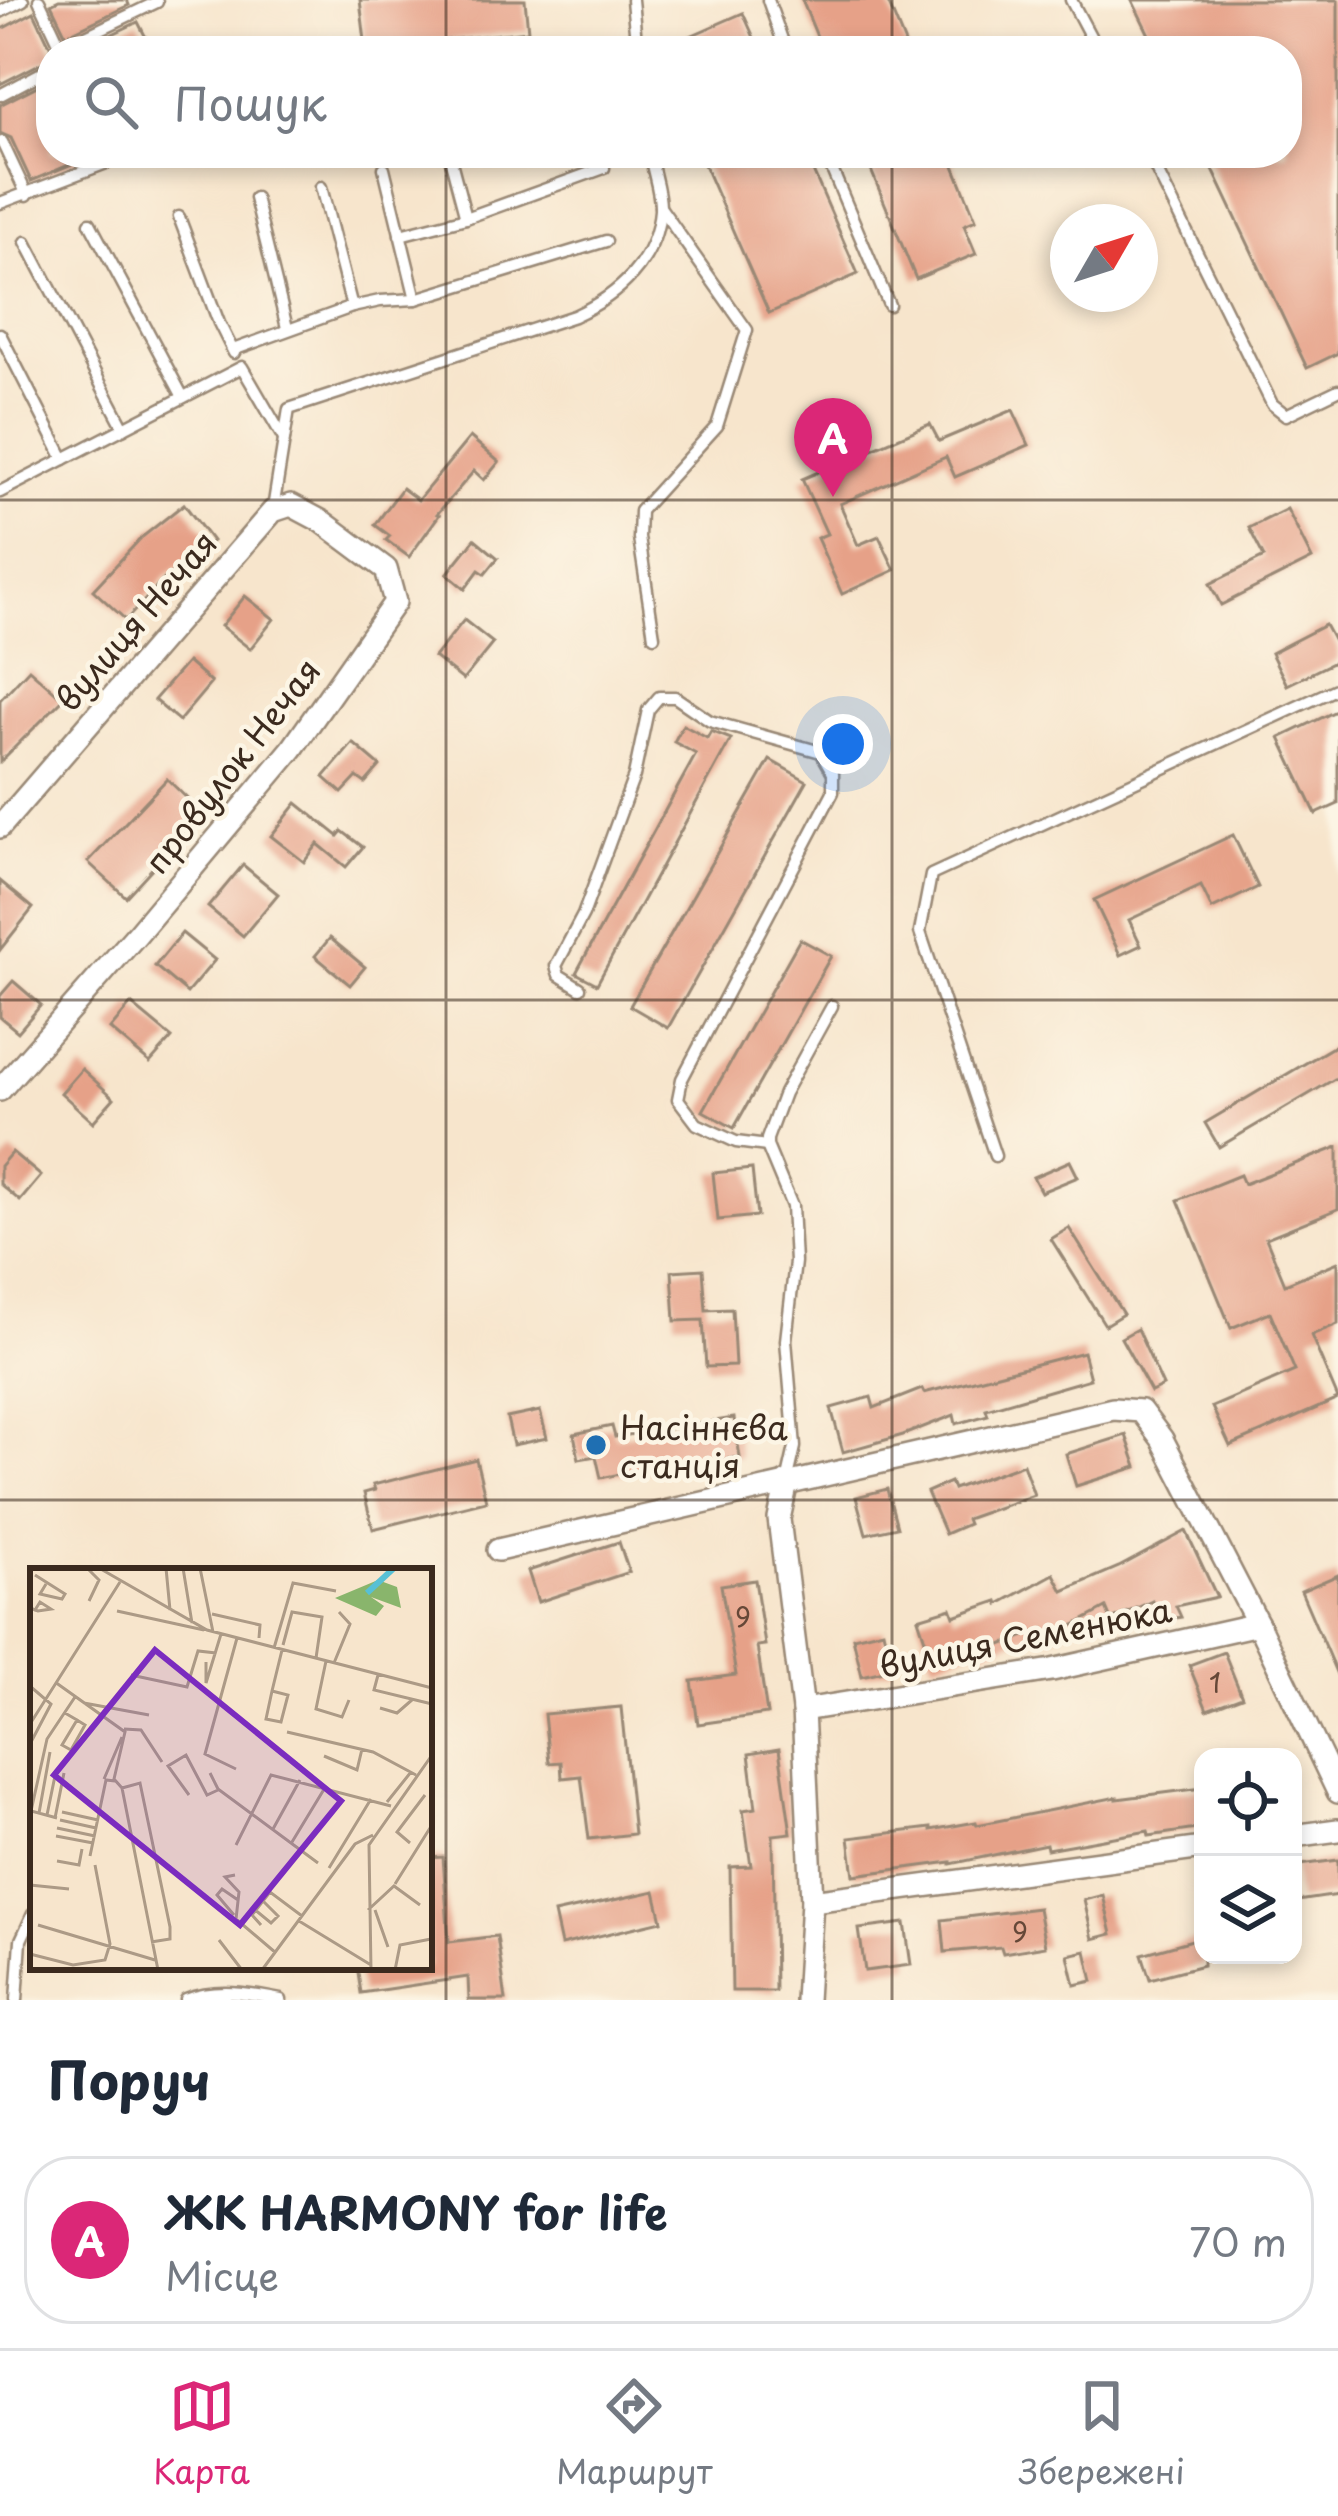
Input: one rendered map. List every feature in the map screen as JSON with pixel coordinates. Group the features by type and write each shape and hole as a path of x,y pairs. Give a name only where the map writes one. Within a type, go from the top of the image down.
{"street":[{"name":"провулок Нечая","path":"0,1090 292,749 395,602 386,569 361,549 291,505 273,511"},
{"name":"вулиця Нечая","path":"0,826 273,511"},
{"path":"498,1550 1113,1409 1141,1411 1162,1439 1258,1624 1338,1792"},
{"path":"787,1482 778,1519 803,1710 812,1901 806,2000"},
{"name":"вулиця Семенюка","path":"803,1710 1052,1670 1258,1624"},
{"path":"1302,1835 1338,1830"},
{"path":"812,1901 1194,1849"}],"lane":[{"path":"0,12 23,0"},
{"path":"38,0 56,36"},
{"path":"632,0 636,36"},
{"path":"768,0 781,36"},
{"path":"1071,0 1090,36"},
{"path":"88,36 157,2"},
{"path":"0,95 36,76"},
{"path":"2,142 27,195"},
{"path":"0,203 89,168"},
{"path":"384,168 416,299"},
{"path":"453,168 466,218"},
{"path":"400,235 466,218 604,168"},
{"path":"273,511 289,410 574,316 604,303 626,284 653,239 660,206 653,168"},
{"path":"831,168 889,305"},
{"path":"1155,168 1272,404 1286,415 1338,390"},
{"path":"321,187 352,307"},
{"path":"255,198 287,328"},
{"path":"653,636 639,538 640,511 717,426 747,330 660,206"},
{"path":"178,217 219,323 284,439"},
{"path":"91,223 183,397"},
{"path":"232,350 352,307 416,299 606,241"},
{"path":"26,242 124,428"},
{"path":"0,334 64,459"},
{"path":"1,489 242,367"},
{"path":"995,1156 920,932 931,875 1338,688"},
{"path":"580,988 560,975 556,966 583,915 634,776 648,710 659,697 675,697 710,721 820,752 833,773 833,793 682,1079 678,1099 697,1124 736,1142 767,1146"},
{"path":"787,1482 795,1447 786,1340 795,1262 792,1206 767,1139 784,1093 832,1006"},
{"path":"17,2000 21,1940 30,1920"},
{"path":"186,2000 243,1993 280,2000"}],"building":[{"path":"127,0 129,5 66,35 51,4"},
{"path":"360,0 525,0 528,31 483,36 364,36"},
{"path":"802,0 887,0 902,36 817,36"},
{"path":"1132,0 1338,0 1338,353 1307,368 1212,168 1302,168 1302,36 1150,36"},
{"path":"34,12 45,36 36,36 36,66 0,84 0,30"},
{"path":"743,13 753,36 690,36"},
{"path":"138,22 145,36 109,36"},
{"path":"36,87 36,168 62,168 31,181 11,138 0,133 0,105"},
{"path":"706,168 812,168 858,274 769,313"},
{"path":"870,168 955,168 976,220 964,225 976,254 916,279"},
{"path":"1013,410 1029,445 955,477 946,457 840,504 858,545 879,536 895,570 842,594 817,538 827,534 802,479 930,424 939,441"},
{"path":"470,437 499,462 484,480 474,471 409,557 375,525 402,488 418,500"},
{"path":"184,504 212,541 167,576 126,620 93,590 141,538"},
{"path":"1287,509 1312,559 1221,605 1210,584 1264,557 1249,528"},
{"path":"475,539 498,558 485,574 479,570 465,589 447,574"},
{"path":"245,596 274,619 250,649 221,626"},
{"path":"464,620 493,643 463,680 434,657"},
{"path":"1325,625 1338,649 1338,660 1287,685 1271,653"},
{"path":"187,662 211,683 179,721 154,700"},
{"path":"29,669 63,699 0,762 0,700"},
{"path":"1338,710 1338,804 1316,814 1280,738"},
{"path":"683,725 707,738 711,731 731,739 597,984 576,973 696,754 674,742"},
{"path":"353,743 380,766 365,783 357,777 342,793 324,777"},
{"path":"770,760 807,781 668,1028 630,1006"},
{"path":"167,779 201,812 126,897 88,862"},
{"path":"297,803 338,836 342,831 363,847 346,867 318,844 304,862 271,836"},
{"path":"1233,835 1258,887 1212,909 1201,886 1129,920 1141,945 1120,955 1094,900"},
{"path":"243,865 278,894 243,936 208,907"},
{"path":"0,881 33,908 0,950"},
{"path":"182,933 215,960 187,993 155,966"},
{"path":"330,938 365,967 350,985 315,956"},
{"path":"800,939 831,956 734,1128 703,1111"},
{"path":"13,981 41,1005 18,1032 0,1017 0,996"},
{"path":"131,1004 172,1038 150,1063 110,1029"},
{"path":"1338,1044 1338,1077 1219,1147 1205,1123"},
{"path":"82,1069 114,1098 93,1122 61,1093"},
{"path":"1338,1147 1338,1209 1266,1238 1285,1284 1338,1262 1338,1324 1311,1335 1338,1399 1230,1446 1212,1407 1295,1371 1270,1312 1231,1328 1178,1200 1240,1175 1244,1184"},
{"path":"12,1152 41,1176 20,1201 0,1184 0,1166"},
{"path":"1070,1161 1078,1177 1041,1192 1033,1177"},
{"path":"752,1169 757,1216 718,1220 713,1173"},
{"path":"1069,1228 1123,1314 1105,1325 1051,1239"},
{"path":"703,1269 706,1310 732,1309 735,1366 706,1367 703,1320 675,1321 672,1271"},
{"path":"1137,1329 1163,1386 1151,1392 1121,1338"},
{"path":"1083,1352 1090,1379 986,1409 988,1415 956,1424 954,1415 843,1452 831,1408 871,1397 874,1408 922,1389 924,1393"},
{"path":"540,1411 547,1438 513,1445 507,1418"},
{"path":"734,1418 740,1457 601,1478 596,1456 579,1459 574,1434 612,1426 615,1437"},
{"path":"1126,1435 1137,1467 1076,1486 1066,1454"},
{"path":"476,1459 486,1501 373,1529 364,1493 375,1490 373,1485"},
{"path":"1023,1464 1034,1495 966,1519 968,1524 945,1534 927,1492 950,1482 953,1489"},
{"path":"887,1489 897,1527 866,1534 856,1497"},
{"path":"1186,1531 1217,1597 1176,1606 1181,1617 1159,1621 1152,1601 1111,1620 1106,1608 1049,1639 1044,1629 980,1653 978,1648 933,1663 918,1618 951,1608 954,1616 999,1604 1054,1574 1063,1591"},
{"path":"619,1542 629,1572 538,1602 528,1571"},
{"path":"1338,1575 1338,1677 1301,1591"},
{"path":"755,1580 765,1645 757,1646 767,1714 698,1724 692,1681 736,1675 721,1585"},
{"path":"883,1630 892,1669 862,1676 853,1637"},
{"path":"1224,1652 1242,1697 1207,1710 1189,1665"},
{"path":"621,1707 634,1834 589,1839 581,1776 562,1778 561,1762 549,1763 544,1714"},
{"path":"779,1749 791,1833 773,1835 775,1991 732,1991 730,1867 751,1866 743,1810 756,1808 749,1754"},
{"path":"1194,1789 1194,1829 1149,1836 1148,1831 1047,1849 1046,1844 951,1864 854,1875 849,1838 977,1825"},
{"path":"443,1857 449,1942 497,1936 506,2000 469,2000 468,1977 361,1993 357,1970 432,1970 432,1858"},
{"path":"1338,1860 1338,1895 1302,1900 1302,1865"},
{"path":"655,1891 662,1921 561,1945 554,1913"},
{"path":"1103,1895 1112,1934 1093,1939 1084,1900"},
{"path":"1038,1908 1045,1946 1003,1953 1001,1947 945,1952 942,1920"},
{"path":"905,1923 911,1965 865,1971 859,1929"},
{"path":"1194,1940 1194,1964 1203,1965 1150,1979 1142,1954"},
{"path":"1086,1951 1093,1981 1075,1985 1068,1955"}],"place":[{"name":"ЖК HARMONY for life","path":"833,497"},
{"name":"Насіннєва станція","path":"596,1445"}]}
